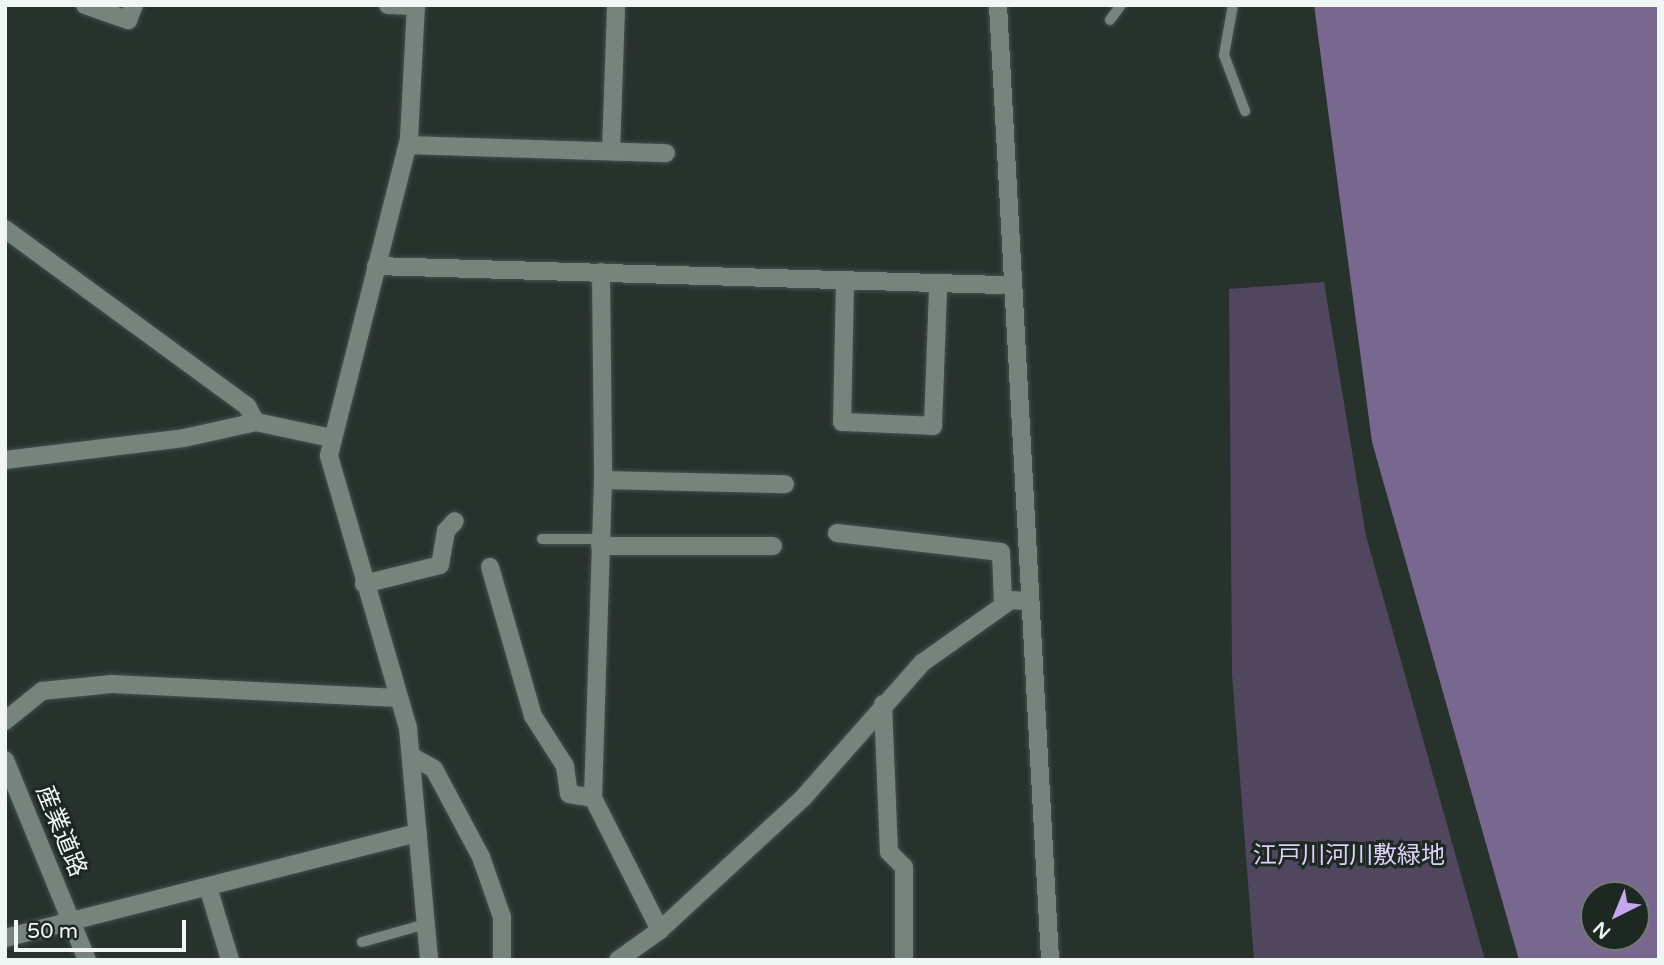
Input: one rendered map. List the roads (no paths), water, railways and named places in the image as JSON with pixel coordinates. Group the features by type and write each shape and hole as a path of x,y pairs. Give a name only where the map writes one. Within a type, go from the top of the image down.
{"street":[{"path":"85,5 128,20 134,5"},
{"path":"388,5 416,5 408,145 331,438 334,483 399,698 411,756 429,960"},
{"path":"611,151 616,5"},
{"path":"998,5 1027,601 1050,960"},
{"path":"408,145 666,153"},
{"path":"5,229 247,406 256,422"},
{"path":"376,266 601,272 938,288 1002,285"},
{"path":"601,272 604,480 593,798 660,930"},
{"path":"845,283 842,422 933,426 938,288"},
{"path":"5,460 184,438 256,422 331,438"},
{"path":"604,480 785,484"},
{"path":"364,584 440,565 446,531 455,521"},
{"path":"837,533 1001,552 1003,605"},
{"path":"601,542 773,545"},
{"path":"490,567 533,716 565,766 569,794 593,798"},
{"path":"618,960 660,930 803,798 883,704 922,663 1003,605 1027,601"},
{"path":"5,721 41,691 112,684 399,698"},
{"path":"883,704 889,852 904,867 904,960"},
{"path":"411,756 434,769 481,857 502,917 502,960"},
{"name":"産業道路","path":"5,760 87,960"},
{"path":"5,939 418,833"},
{"path":"208,887 230,960"}],"lane":[{"path":"1110,20 1121,5"},
{"path":"1233,5 1224,55 1245,111"},
{"path":"542,539 601,542"},
{"path":"362,942 426,924"}],"park label":[{"name":"江戸川河川敷緑地","path":"1349,856"}]}
